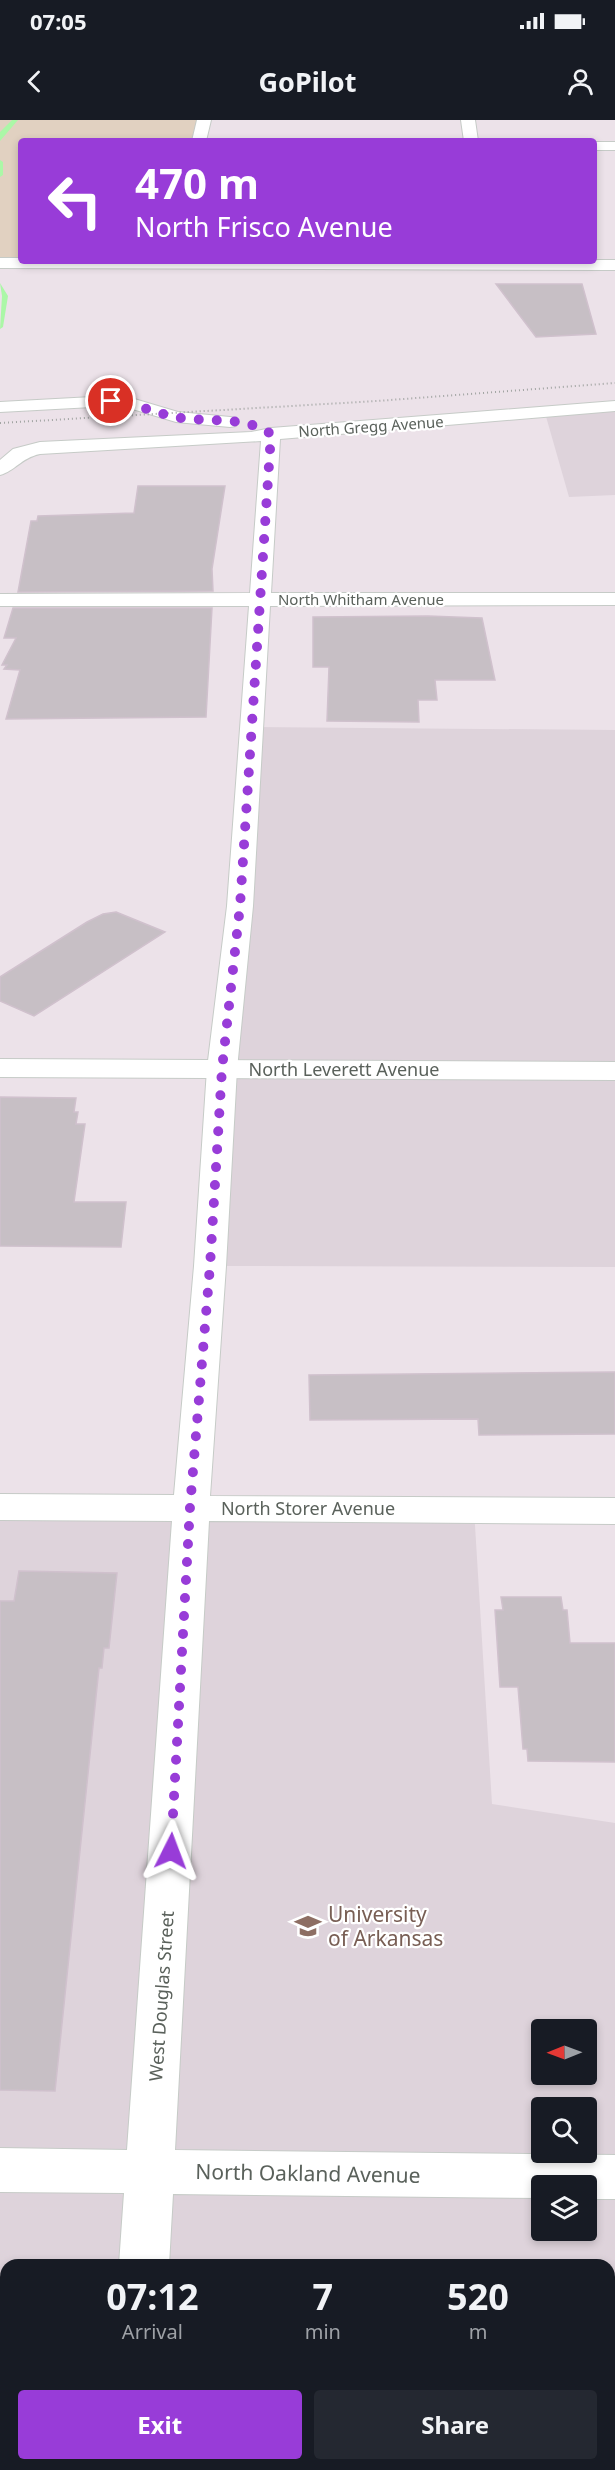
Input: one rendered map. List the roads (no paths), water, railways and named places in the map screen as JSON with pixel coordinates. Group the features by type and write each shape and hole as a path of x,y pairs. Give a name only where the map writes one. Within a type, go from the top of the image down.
{"street":[{"path":"201,138 204,120"},
{"path":"468,120 471,138"},
{"path":"597,146 615,146"},
{"path":"0,263 18,263"},
{"path":"552,264 615,265"},
{"path":"0,407 111,401 131,403 176,417 252,424 271,434"},
{"name":"North Gregg Avenue","path":"0,469 20,453 40,448 251,438 271,434 615,406"},
{"name":"West Douglas Street","path":"144,2259 190,1507 210,1266 222,1069 240,906 271,434"},
{"name":"North Whitham Avenue","path":"0,600 615,599"},
{"name":"North Leverett Avenue","path":"0,1068 615,1071"},
{"name":"North Storer Avenue","path":"0,1507 615,1511"},
{"name":"North Oakland Avenue","path":"0,2170 615,2177"}],"waterway":[{"path":"0,139 2,133 15,120"},
{"path":"0,162 0,175"},
{"path":"0,285 5,296 0,327"}],"railway":[{"path":"0,423 377,401 615,383"}],"place":[{"name":"University of Arkansas","path":"308,1926"}]}
